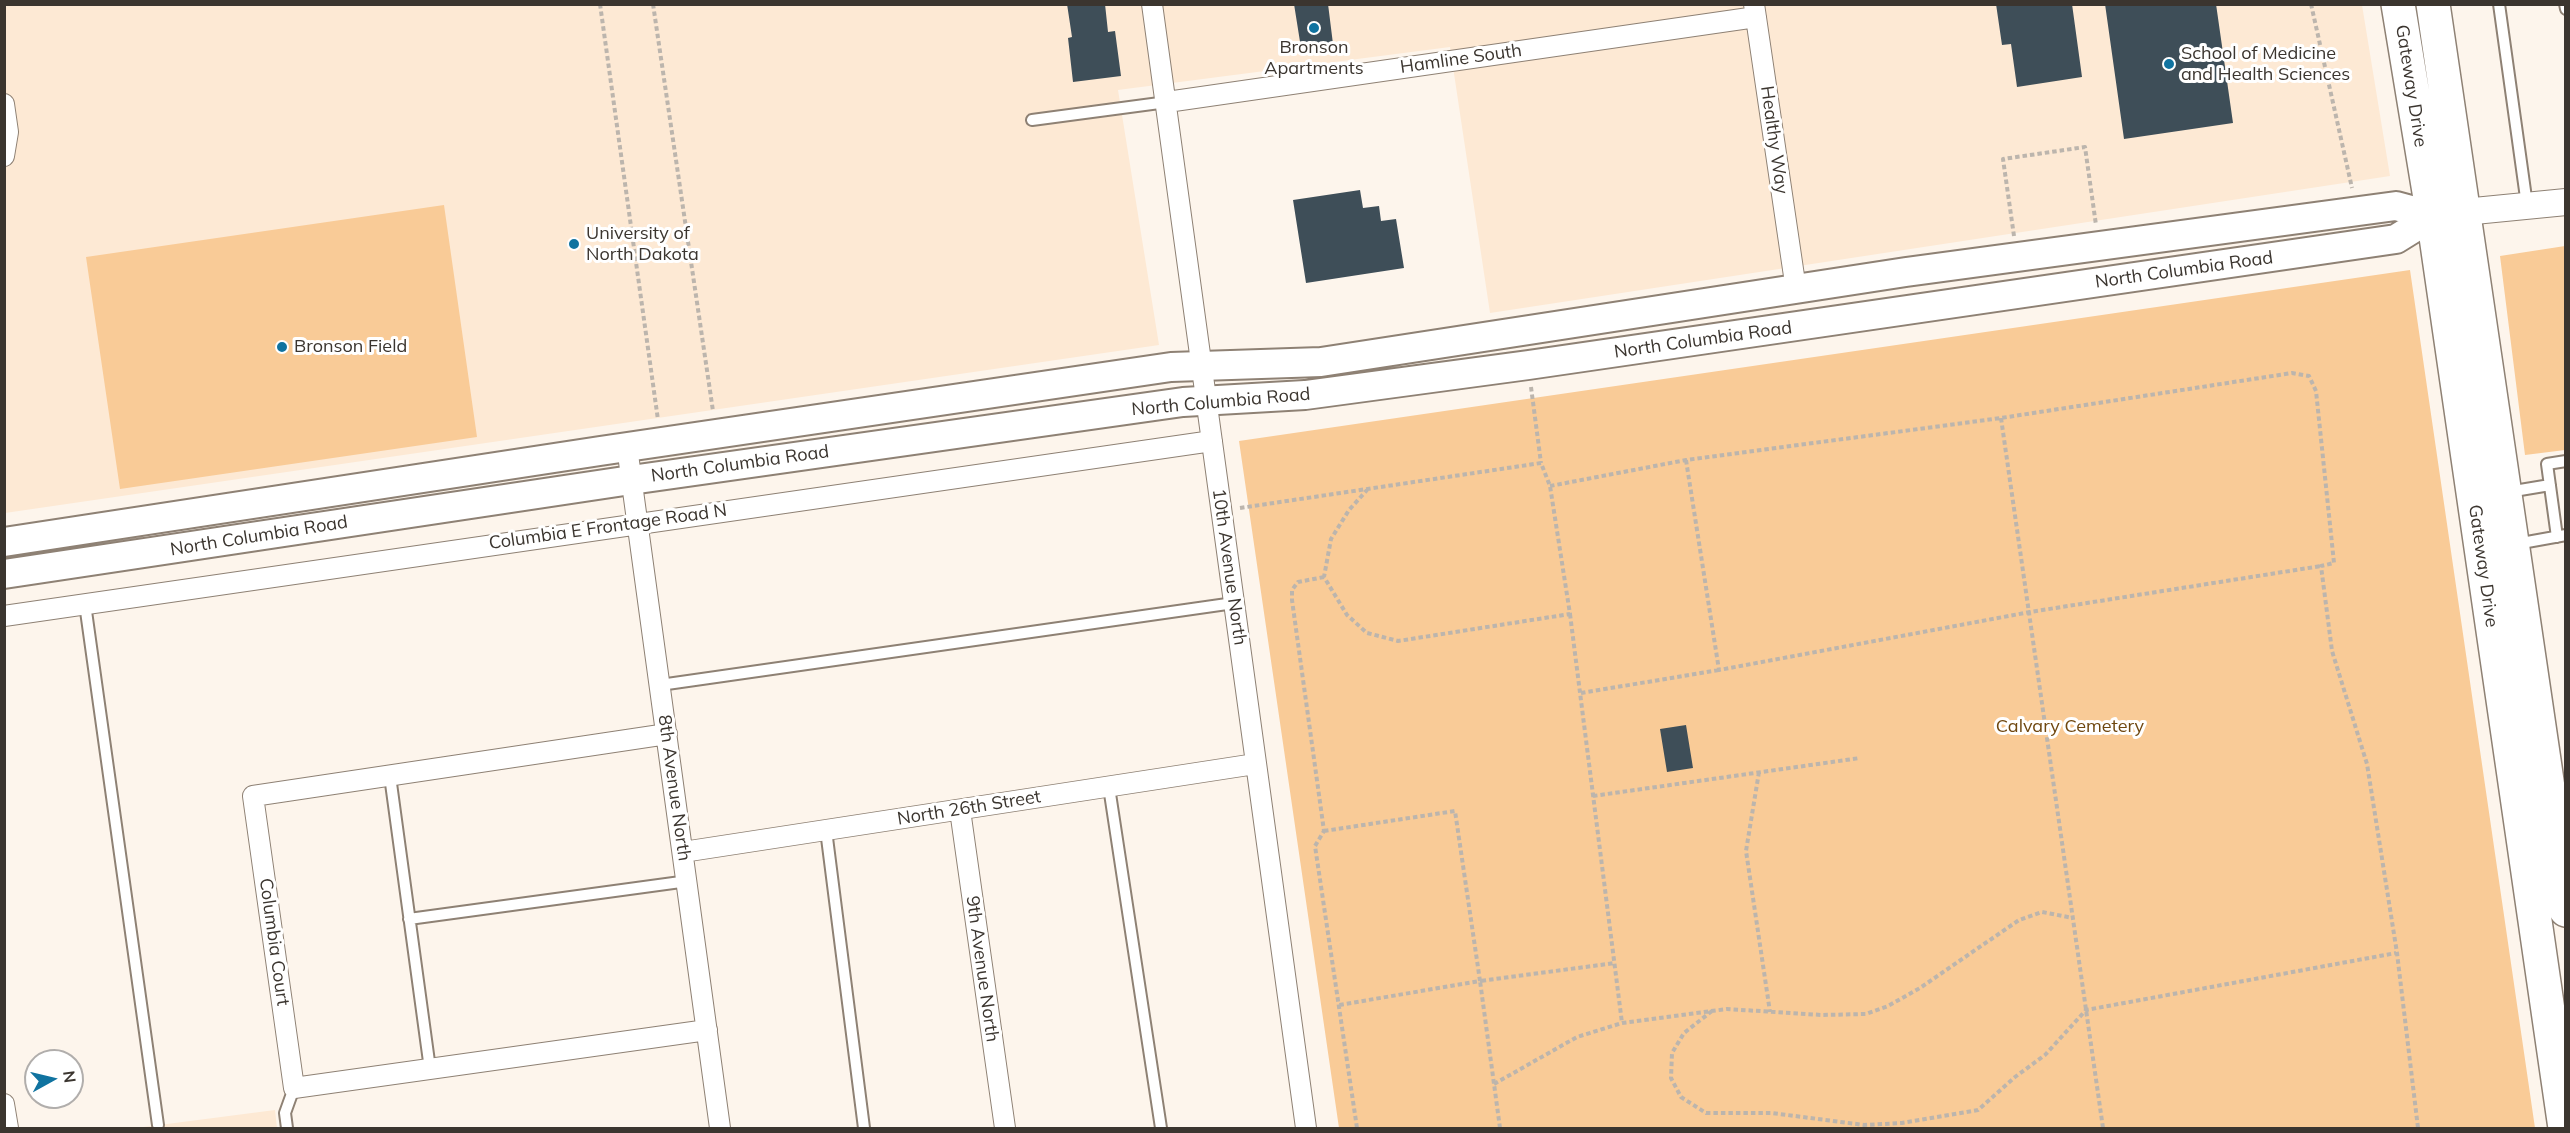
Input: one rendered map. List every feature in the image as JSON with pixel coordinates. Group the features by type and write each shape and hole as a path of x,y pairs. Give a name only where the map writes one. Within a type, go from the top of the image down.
{"highway":[{"name":"Gateway Drive","path":"2398,4 2448,214 2505,492 2562,856 2565,910"},
{"name":"Gateway Drive","path":"2433,4 2448,214 2565,1128"}],"main road":[{"name":"North Columbia Road","path":"4,542 1171,367 1321,362 1906,272 2397,206 2448,214"},
{"name":"North Columbia Road","path":"4,574 632,480 1206,400 1305,395 1528,365 2396,239 2448,214"}],"street":[{"name":"10th Avenue North","path":"1152,4 1306,1128"},
{"name":"Hamline South","path":"1167,102 1755,11"},
{"name":"Healthy Way","path":"1755,11 1794,276"},
{"path":"4,104 6,133 4,156"},
{"name":"North Columbia Road","path":"2448,214 2565,201"},
{"name":"Columbia E Frontage Road N","path":"4,616 1212,441"},
{"name":"8th Avenue North","path":"627,447 720,1128"},
{"name":"Columbia Court","path":"294,1088 253,796 667,734"},
{"name":"North 26th Street","path":"684,852 1255,764"},
{"name":"9th Avenue North","path":"960,810 1005,1128"},
{"path":"294,1088 707,1030"},
{"path":"4,1104 8,1128"}],"lane":[{"path":"2499,4 2527,205"},
{"path":"2565,4 2565,9"},
{"path":"1032,120 1167,102"},
{"path":"2513,544 2561,536 2547,464 2565,461"},
{"path":"2505,492 2550,485"},
{"path":"660,685 1234,603"},
{"path":"85,604 158,1125"},
{"path":"390,776 430,1069"},
{"path":"1109,787 1161,1128"},
{"path":"826,830 864,1128"},
{"path":"409,919 687,881"},
{"path":"287,1128 285,1113 294,1088"}],"path":[{"path":"600,4 660,430"},
{"path":"653,4 714,421"},
{"path":"2311,4 2353,188"},
{"path":"2015,241 2003,159 2085,147 2096,228"},
{"path":"1528,365 1541,463 1550,486 1570,614 1622,1023"},
{"path":"1550,486 1686,460 2001,418 2292,373 2308,376 2316,391 2334,563 2321,567 2030,612 1719,670 1581,693"},
{"path":"2001,418 2103,1128"},
{"path":"1686,460 1719,670"},
{"path":"1221,511 1541,463"},
{"path":"1367,490 1349,510 1331,540 1324,577 1347,615 1367,633 1398,641 1570,614"},
{"path":"2321,567 2332,651 2367,764 2397,953 2418,1128"},
{"path":"1324,577 1298,582 1292,590 1292,600 1324,831 1315,846 1357,1128"},
{"path":"1593,796 1860,758"},
{"path":"1759,772 1746,851 1770,1012"},
{"path":"1324,831 1455,811 1500,1128"},
{"path":"1494,1084 1577,1037 1622,1023 1727,1009 1822,1015 1866,1014 1888,1006 1920,988 2019,920 2042,912 2073,918"},
{"path":"1712,1011 1684,1033 1672,1053 1671,1078 1681,1097 1706,1113 1772,1113 1864,1125 1902,1123 1978,1110 2015,1077 2045,1055 2086,1010 2397,953"},
{"path":"1339,1005 1480,981 1615,963"}],"shaded area":[{"name":"University of North Dakota","path":"4,5 2362,5 2390,176 1490,313 1450,47 1118,90 1159,345 5,513"},
{"path":"275,1110 277,1128 136,1128"}],"green space":[{"name":"Bronson Field","path":"444,205 477,437 120,489 86,257"},
{"path":"2565,246 2565,450 2525,455 2500,256"},
{"name":"Calvary Cemetery","path":"2410,270 2535,1128 1339,1128 1239,441"}],"building":[{"path":"1067,4 1105,4 1108,32 1115,31 1121,76 1073,82 1068,38 1072,37"},
{"name":"Bronson Apartments","path":"1294,4 1328,4 1333,44 1301,48"},
{"path":"1996,4 2072,4 2082,77 2017,87 2011,44 2002,45"},
{"name":"School of Medicine and Health Sciences","path":"2105,4 2216,4 2233,123 2124,139"},
{"path":"1360,190 1363,208 1379,206 1381,221 1396,219 1404,268 1306,283 1293,200"},
{"path":"1686,725 1693,768 1667,772 1660,729"}],"place":[{"name":"Bronson Apartments","path":"1314,28"},
{"name":"School of Medicine and Health Sciences","path":"2169,64"},
{"name":"University of North Dakota","path":"574,244"},
{"name":"Bronson Field","path":"282,347"}]}
